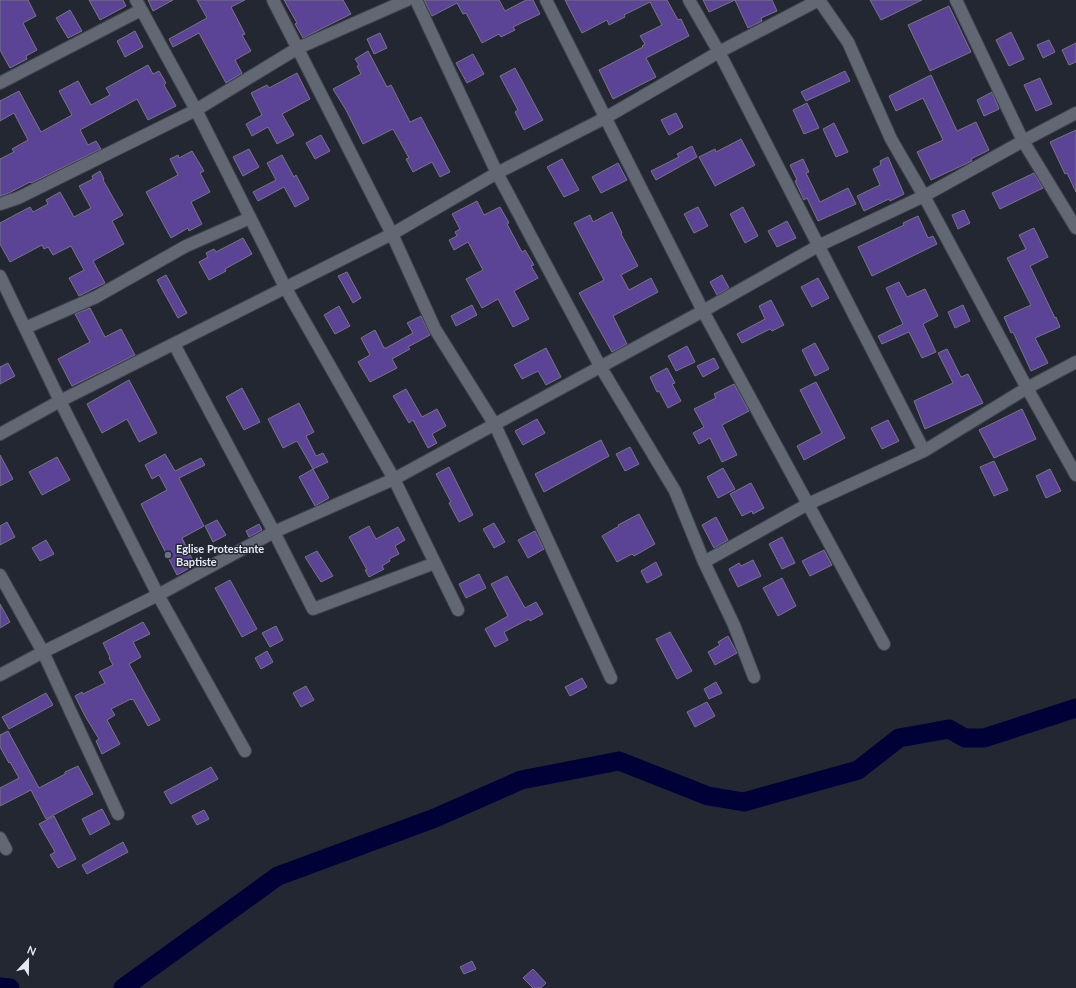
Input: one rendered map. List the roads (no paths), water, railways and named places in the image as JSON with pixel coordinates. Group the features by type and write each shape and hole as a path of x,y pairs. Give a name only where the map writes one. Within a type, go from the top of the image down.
{"street":[{"path":"273,0 392,234 435,329 495,425 611,678"},
{"path":"0,204 18,198 196,110 298,48 407,0"},
{"path":"416,0 497,173 600,366 675,491 704,562 734,625 754,678"},
{"path":"546,0 703,311 884,644"},
{"path":"689,0 719,52 924,451"},
{"path":"0,434 60,401 392,234 497,173 605,118 719,52 819,0 848,42 891,139 924,196 1026,388 1076,475"},
{"path":"956,0 1024,141 1076,228"},
{"path":"0,83 139,5 196,110 285,287 394,480 458,610"},
{"path":"0,675 158,595 274,532 394,480 703,311 818,246 924,196 1076,113"},
{"path":"25,328 96,297 186,246 250,218"},
{"path":"0,276 60,401 158,595 245,751"},
{"path":"174,344 274,532 313,609 435,563"},
{"path":"704,562 808,504 924,451 1026,388 1076,362"},
{"path":"0,575 43,652 118,814"},
{"path":"0,838 6,849"}],"waterway":[{"path":"123,988 278,876 435,818 521,780 619,761 708,796 744,802 858,770 899,738 949,729 965,738 984,738 1076,708"},
{"path":"0,987 10,988"}],"place":[{"name":"Eglise Protestante Baptiste","path":"168,555"}]}
